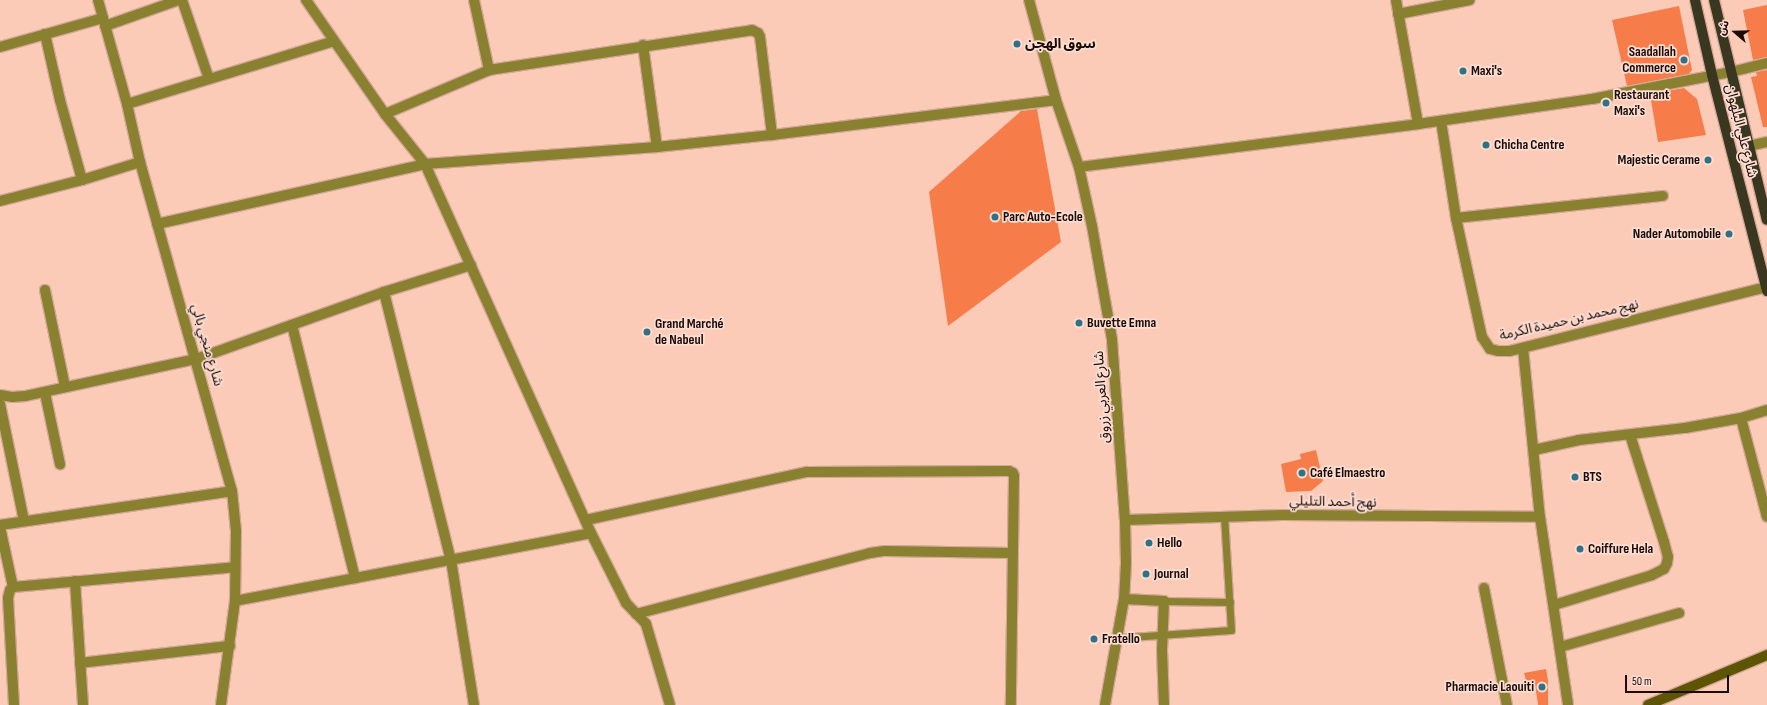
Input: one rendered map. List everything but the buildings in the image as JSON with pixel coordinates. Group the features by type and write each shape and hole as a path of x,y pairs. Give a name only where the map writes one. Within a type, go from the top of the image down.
{"main road":[{"name":"شارع علي البلهوان","path":"1695,0 1712,75 1766,289"},
{"name":"شارع علي البلهوان","path":"1714,0 1767,220"}],"street":[{"name":"شارع منجي بالي","path":"98,0 140,162 232,491 236,531 235,601 221,705"},
{"path":"0,47 45,34 104,22 179,0"},
{"path":"182,0 208,79"},
{"path":"306,0 385,114 425,164 591,533 626,603 646,624 670,705"},
{"path":"474,0 488,70"},
{"name":"شارع العربي زروق","path":"1029,0 1056,100 1079,167 1093,233 1112,340 1125,520 1124,600 1105,705"},
{"path":"1396,0 1418,124"},
{"path":"1398,14 1470,0"},
{"path":"385,114 488,70 643,45 755,31 760,37 772,135"},
{"path":"45,34 60,100 82,180"},
{"path":"126,104 334,41"},
{"path":"643,45 656,147"},
{"path":"1079,167 1441,121 1592,99 1731,72 1767,63"},
{"path":"157,224 425,164 656,147 772,135 1056,100"},
{"name":"نهج محمد بن حميدة الكرمة","path":"1441,121 1456,218 1482,337 1490,349 1498,352 1523,348 1766,289"},
{"path":"1749,146 1767,142"},
{"path":"0,201 82,180 140,162"},
{"path":"1456,218 1663,196"},
{"path":"0,394 12,397 45,392 196,359 384,292 471,265"},
{"path":"45,290 65,387"},
{"path":"384,292 451,560 474,705"},
{"path":"292,325 355,578"},
{"path":"1523,348 1540,517 1568,705"},
{"path":"45,392 60,464"},
{"path":"0,404 2,430 24,520"},
{"path":"1534,450 1579,440 1685,428 1741,418 1767,410"},
{"path":"1741,418 1767,517"},
{"path":"1554,605 1652,575 1664,569 1667,563 1668,557 1664,542 1630,435"},
{"path":"586,520 807,472 1009,471 1014,476 1011,705"},
{"path":"14,587 0,526 24,520 232,491"},
{"name":"نهج أحمد التليلي","path":"1125,520 1290,515 1540,517"},
{"path":"235,601 591,533"},
{"path":"636,614 870,553 886,551 1012,553"},
{"path":"14,705 8,598 10,590 14,587 235,567"},
{"path":"75,581 83,705"},
{"path":"1484,588 1507,705"},
{"path":"1124,600 1164,601 1164,705"},
{"path":"1560,647 1679,613"},
{"path":"80,663 230,646"},
{"path":"1648,705 1767,655"}],"lane":[{"path":"1116,638 1231,630 1224,517"},
{"path":"1164,601 1230,602"}],"place":[{"name":"سوق الهجن","path":"1017,44"},
{"name":"Saadallah Commerce","path":"1684,60"},
{"name":"Maxi's","path":"1463,71"},
{"name":"Restaurant Maxi's","path":"1606,103"},
{"name":"Chicha Centre","path":"1486,145"},
{"name":"Majestic Cerame","path":"1708,160"},
{"name":"Parc Auto-Ecole","path":"995,217"},
{"name":"Nader Automobile","path":"1729,234"},
{"name":"Buvette Emna","path":"1079,323"},
{"name":"Grand Marché de Nabeul","path":"647,332"},
{"name":"Café Elmaestro","path":"1302,473"},
{"name":"BTS","path":"1575,477"},
{"name":"Hello","path":"1149,543"},
{"name":"Coiffure Hela","path":"1580,549"},
{"name":"Journal","path":"1146,574"},
{"name":"Fratello","path":"1094,639"},
{"name":"Pharmacie Laouiti","path":"1542,687"}]}
